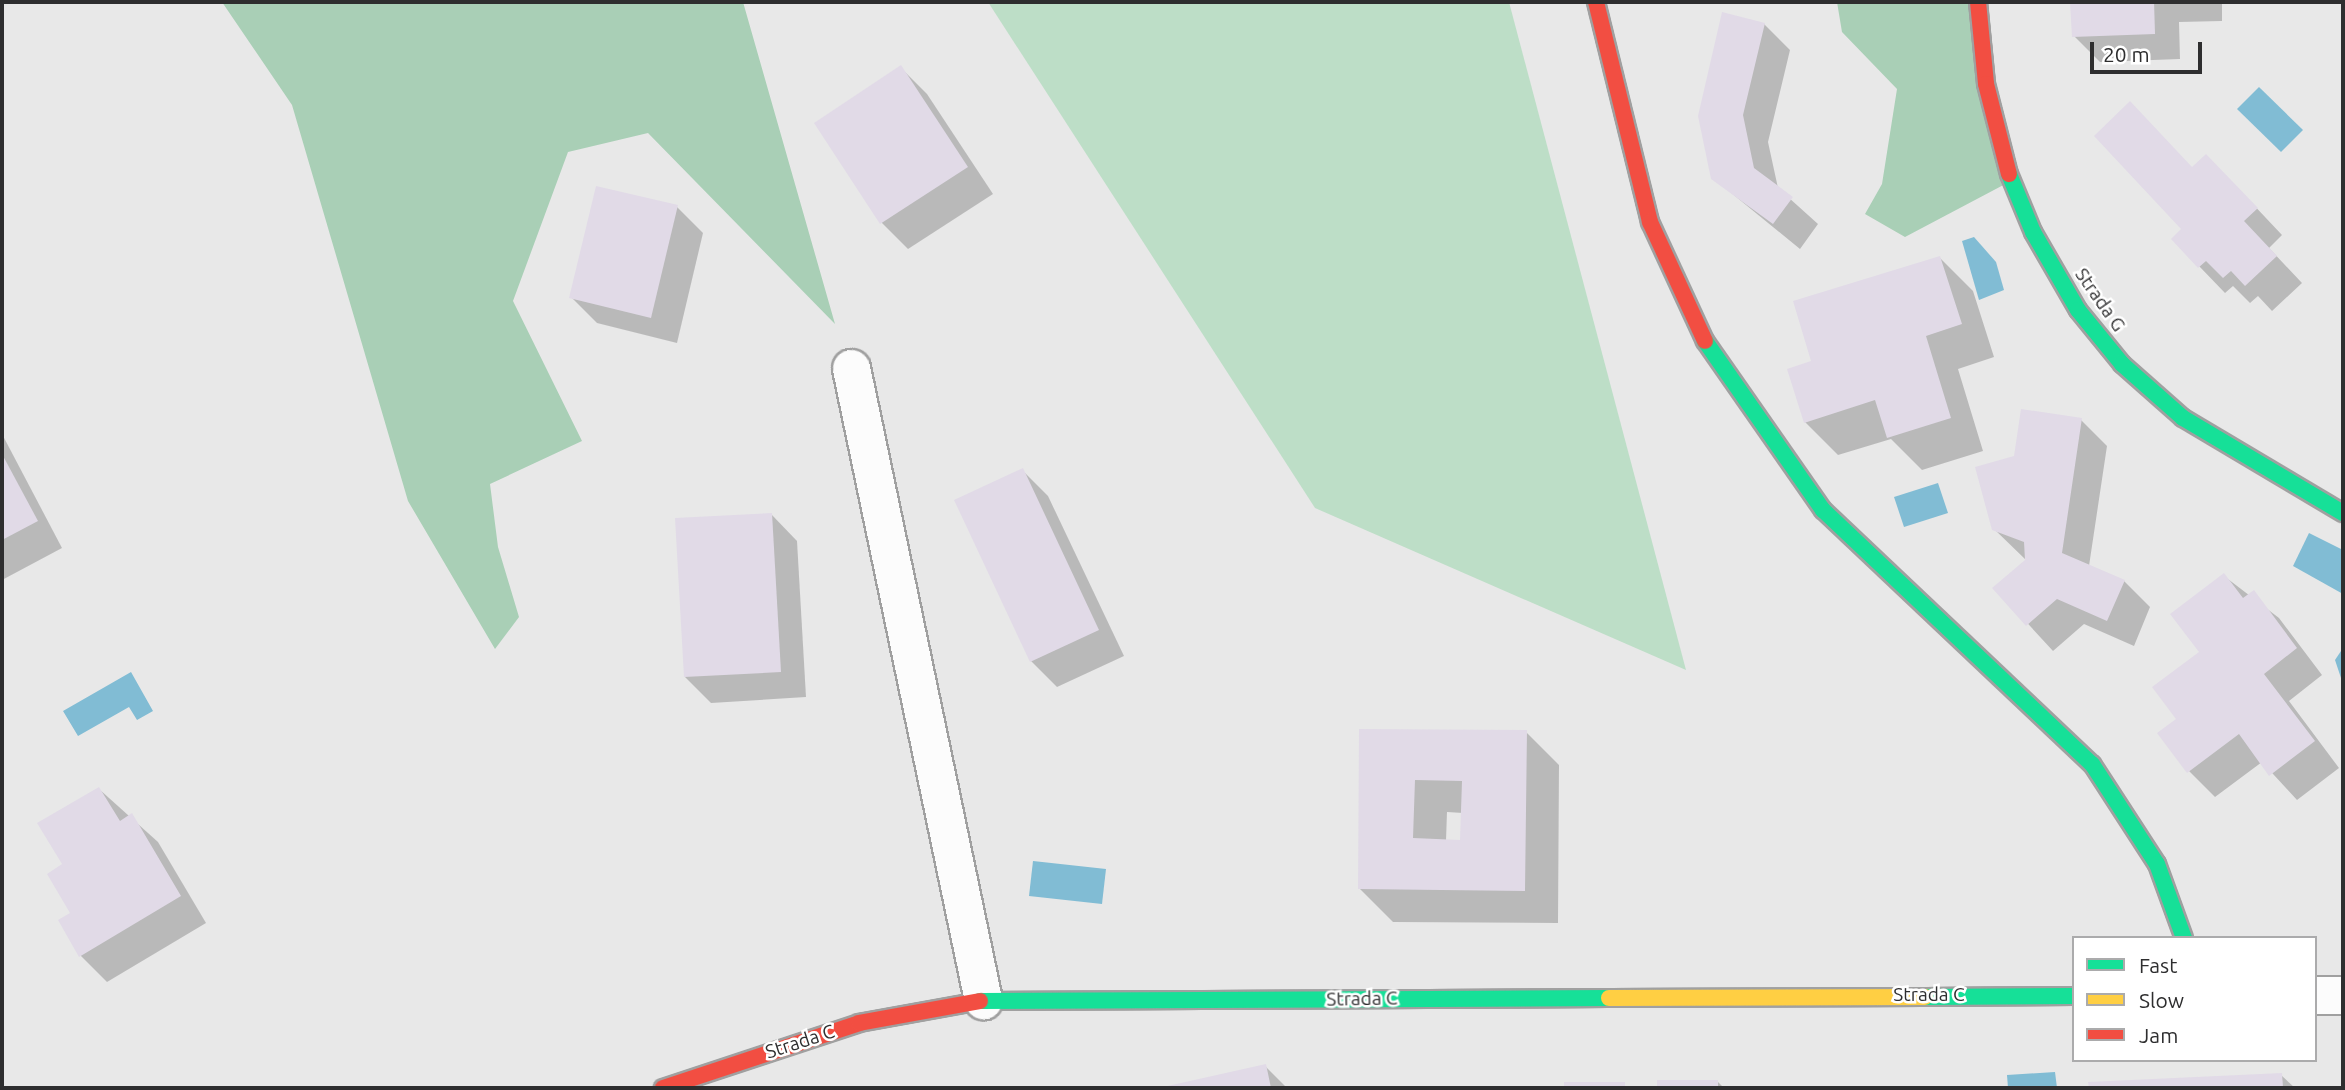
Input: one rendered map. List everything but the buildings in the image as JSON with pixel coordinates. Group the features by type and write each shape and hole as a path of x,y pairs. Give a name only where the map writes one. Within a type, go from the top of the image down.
{"street":[{"path":"1597,2 1650,222 1716,364 1823,510 2092,764 2157,864 2183,936"},
{"name":"Strada G","path":"1978,2 1986,84 2004,160 2033,232 2078,310 2122,364 2183,418 2343,513"},
{"path":"851,368 983,1000"},
{"path":"2317,995 2343,995"},
{"name":"Strada C","path":"663,1088 848,1026 983,1000 2072,996"}],"green space":[{"path":"222,2 743,2 835,324 648,133 568,152 513,301 582,441 490,484 498,547 519,617 495,649 408,501 292,105"},
{"path":"988,2 1509,2 1686,670 1315,508"},
{"path":"1837,2 1978,2 2011,181 1905,237 1865,214 1882,184 1897,89 1842,32"}],"water":[{"path":"2259,87 2303,130 2281,152 2237,109"},
{"path":"1974,237 1996,262 2004,290 1979,300 1962,241"},
{"path":"1938,483 1948,513 1904,527 1894,497"},
{"path":"2309,533 2343,550 2343,594 2293,566"},
{"path":"2343,648 2343,684 2335,660"},
{"path":"131,672 153,711 137,720 129,707 78,736 63,711"},
{"path":"1033,861 1106,869 1102,904 1029,896"},
{"path":"2055,1072 2057,1088 2008,1088 2007,1075"}],"traffic: fast":[{"path":"2009,174 2033,232 2078,310 2122,364 2183,418 2343,513"},
{"path":"1705,341 1823,510 2092,764 2157,864 2183,936"},
{"path":"1925,997 2072,996"},
{"path":"980,1001 1609,998"}],"traffic: slow":[{"path":"1609,998 1925,997"}],"traffic: jam":[{"path":"1596,2 1650,222 1705,341"},
{"path":"1978,2 1986,84 2009,174"},
{"path":"663,1088 859,1023 980,1001"}]}
